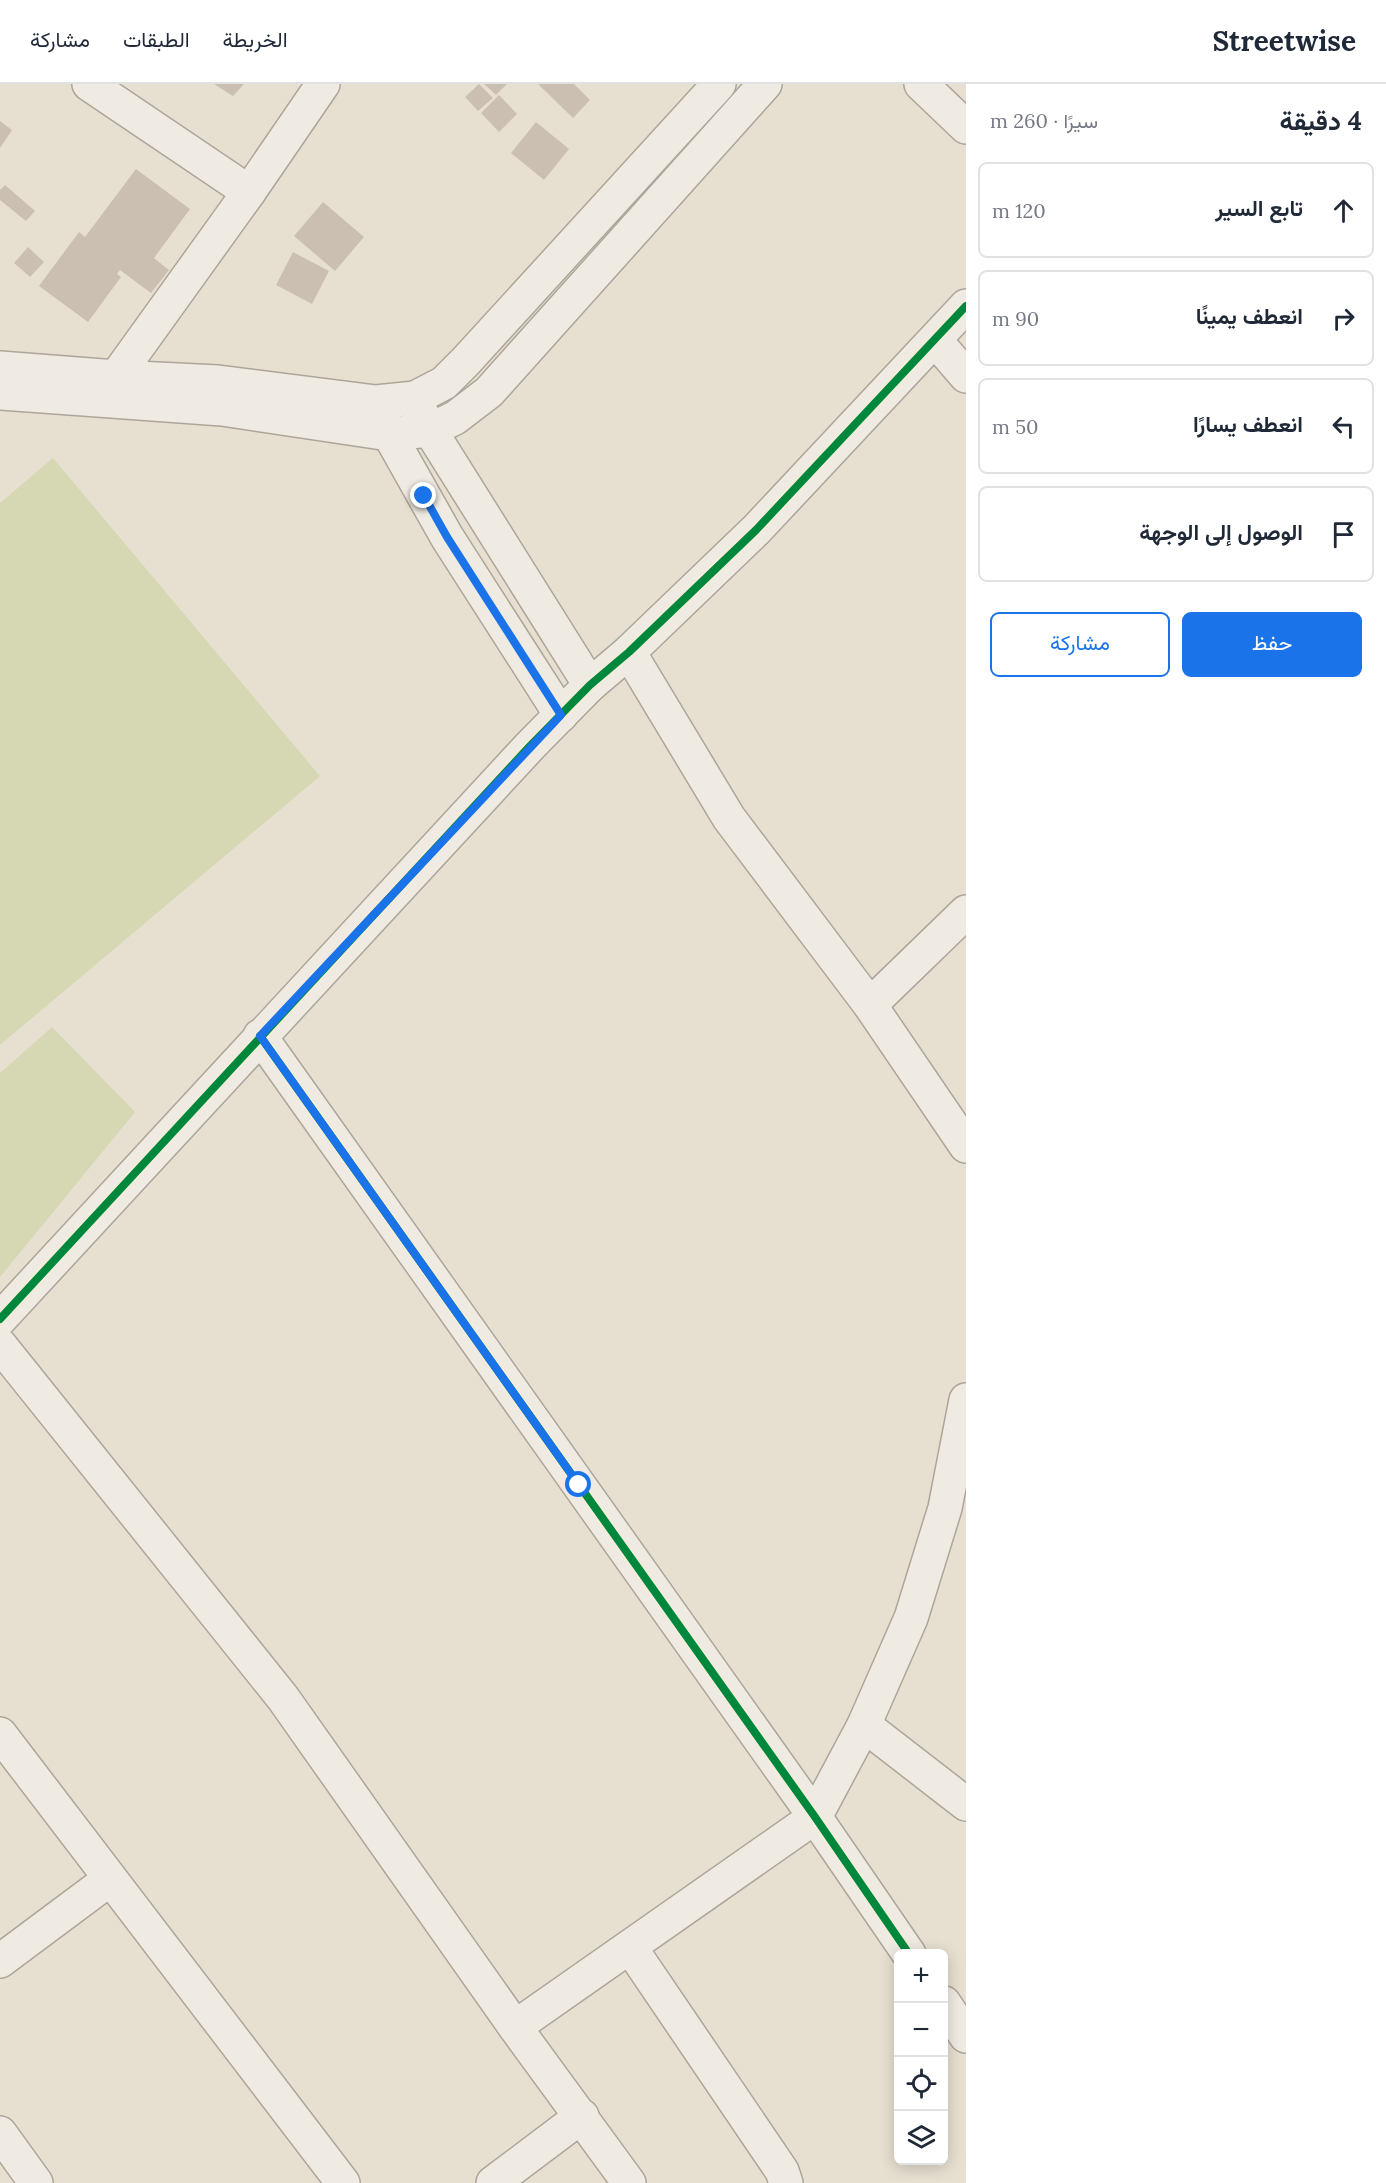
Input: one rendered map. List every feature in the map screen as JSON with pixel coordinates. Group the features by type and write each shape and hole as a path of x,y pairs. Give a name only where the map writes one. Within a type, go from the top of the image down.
{"street":[{"path":"89,84 249,192"},
{"path":"116,377 249,192 323,84"},
{"path":"0,368 218,382 376,402 415,398 444,383 466,362 719,84"},
{"path":"0,393 222,409 389,434 430,430 455,418 489,392 765,84"},
{"path":"921,84 966,127"},
{"path":"0,1319 260,1036 561,715 590,685 756,530 966,306"},
{"path":"934,340 966,376"},
{"path":"415,398 430,430 590,685"},
{"path":"376,402 389,434 447,537 561,715"},
{"path":"629,651 729,818 870,1005 966,1146"},
{"path":"870,1005 966,912"},
{"path":"260,1036 906,1949"},
{"path":"0,1345 283,1698 515,2027 629,2183"},
{"path":"515,2027 815,1817 864,1725 911,1618 945,1508 966,1400"},
{"path":"864,1725 966,1804"},
{"path":"0,1734 344,2183"},
{"path":"0,1961 110,1879"},
{"path":"630,1947 782,2171 786,2183"},
{"path":"948,2009 966,2036"},
{"path":"494,2183 582,2116"},
{"path":"0,2133 36,2183"}],"green space":[{"path":"53,458 320,776 0,1045 0,503"},
{"path":"52,1027 135,1112 0,1277 0,1073"}],"building":[{"path":"214,84 244,84 233,96"},
{"path":"479,84 493,98 478,111 465,97"},
{"path":"484,84 507,84 496,95"},
{"path":"538,84 574,84 590,100 573,118"},
{"path":"499,95 517,114 499,132 481,113"},
{"path":"0,121 12,130 0,148"},
{"path":"536,122 569,149 544,180 511,153"},
{"path":"136,169 190,209 154,258 169,270 151,293 120,270 117,274 121,277 88,322 39,286 79,232 85,237"},
{"path":"5,185 35,211 26,221 0,200 0,190"},
{"path":"323,202 364,237 335,271 294,236"},
{"path":"28,247 44,262 30,277 14,263"},
{"path":"293,252 329,271 312,304 276,285"}],"cycle path":[{"path":"0,1319 530,746 590,685 629,652 756,530 966,306"},
{"path":"260,1036 815,1817 906,1949"}],"route":[{"path":"424,496 447,537 561,715 260,1036 579,1485"}]}
